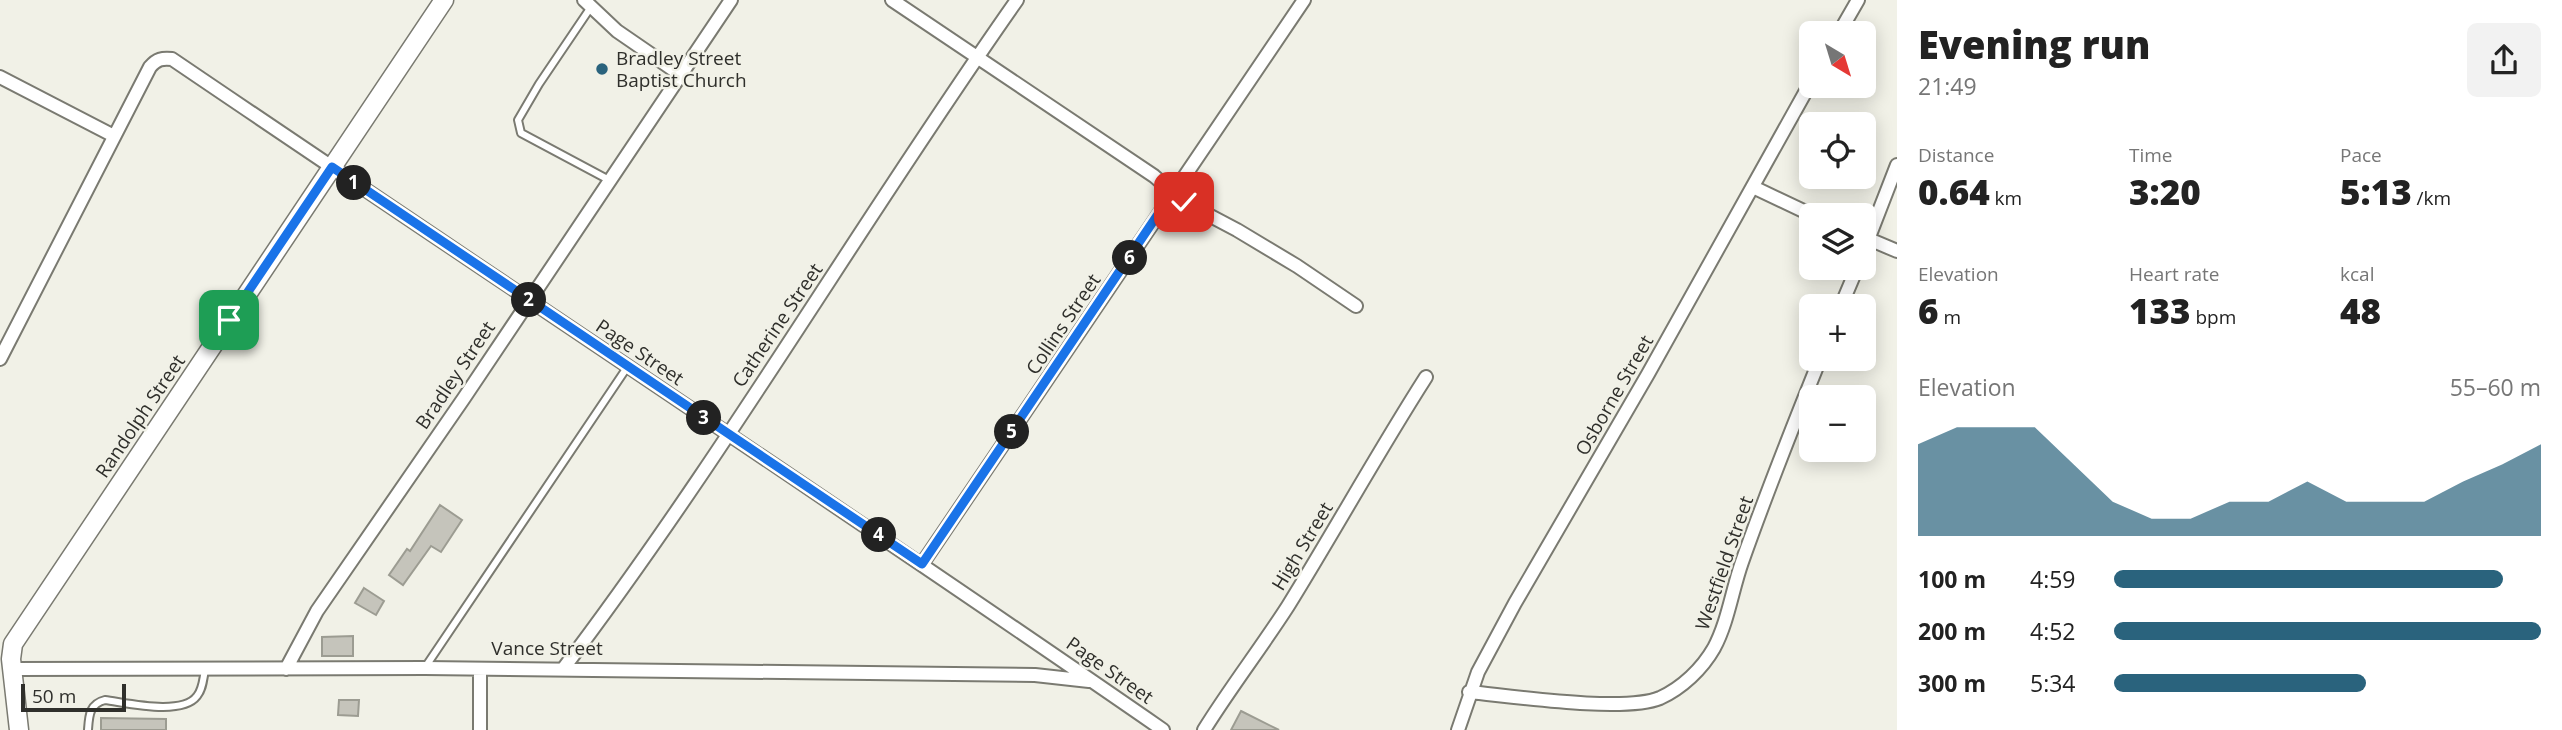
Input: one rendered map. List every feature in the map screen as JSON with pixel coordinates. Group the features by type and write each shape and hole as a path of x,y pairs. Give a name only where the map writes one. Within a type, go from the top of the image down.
{"street":[{"name":"Randolph Street","path":"19,730 7,669 11,652 25,625 444,0"},
{"name":"Bradley Street","path":"286,668 317,611 732,0"},
{"path":"892,0 1154,176 1184,202 1297,266 1356,306"},
{"name":"Catherine Street","path":"563,669 727,434 1017,0"},
{"name":"Collins Street","path":"922,564 1304,0"},
{"path":"1846,21 1858,0"},
{"path":"588,3 617,31 681,75"},
{"name":"Page Street","path":"114,136 150,67 156,60 172,59 922,564 1163,730"},
{"path":"0,77 114,136 0,359"},
{"name":"Osborne Street","path":"1458,730 1469,692 1515,603 1591,474 1802,98"},
{"path":"1876,216 1897,165"},
{"path":"1753,187 1799,209"},
{"path":"1876,245 1897,251"},
{"name":"Westfield Street","path":"1469,692 1608,703 1648,701 1673,691 1689,679 1703,665 1721,634 1742,563 1815,371"},
{"name":"High Street","path":"1203,730 1286,609 1426,377"},
{"name":"Vance Street","path":"7,669 425,668 1035,674 1093,682"},
{"path":"480,669 480,730"}],"lane":[{"path":"588,3 518,120 518,127 521,133 610,180"},
{"path":"425,668 628,366"},
{"path":"88,730 89,713 99,702 175,708 190,703 202,688 205,668"}],"building":[{"path":"440,505 462,520 441,552 431,546 403,585 389,575 407,549 410,551"},
{"path":"364,588 384,601 376,615 355,603"},
{"path":"353,636 353,656 322,656 322,637"},
{"path":"339,700 359,700 358,716 338,715"},
{"path":"1241,711 1279,730 1231,730"},
{"path":"101,718 166,719 166,730 101,730"}],"place":[{"name":"Bradley Street Baptist Church","path":"602,69"}],"route":[{"path":"229,320 332,167 922,564 1173,192 1184,202"}]}
